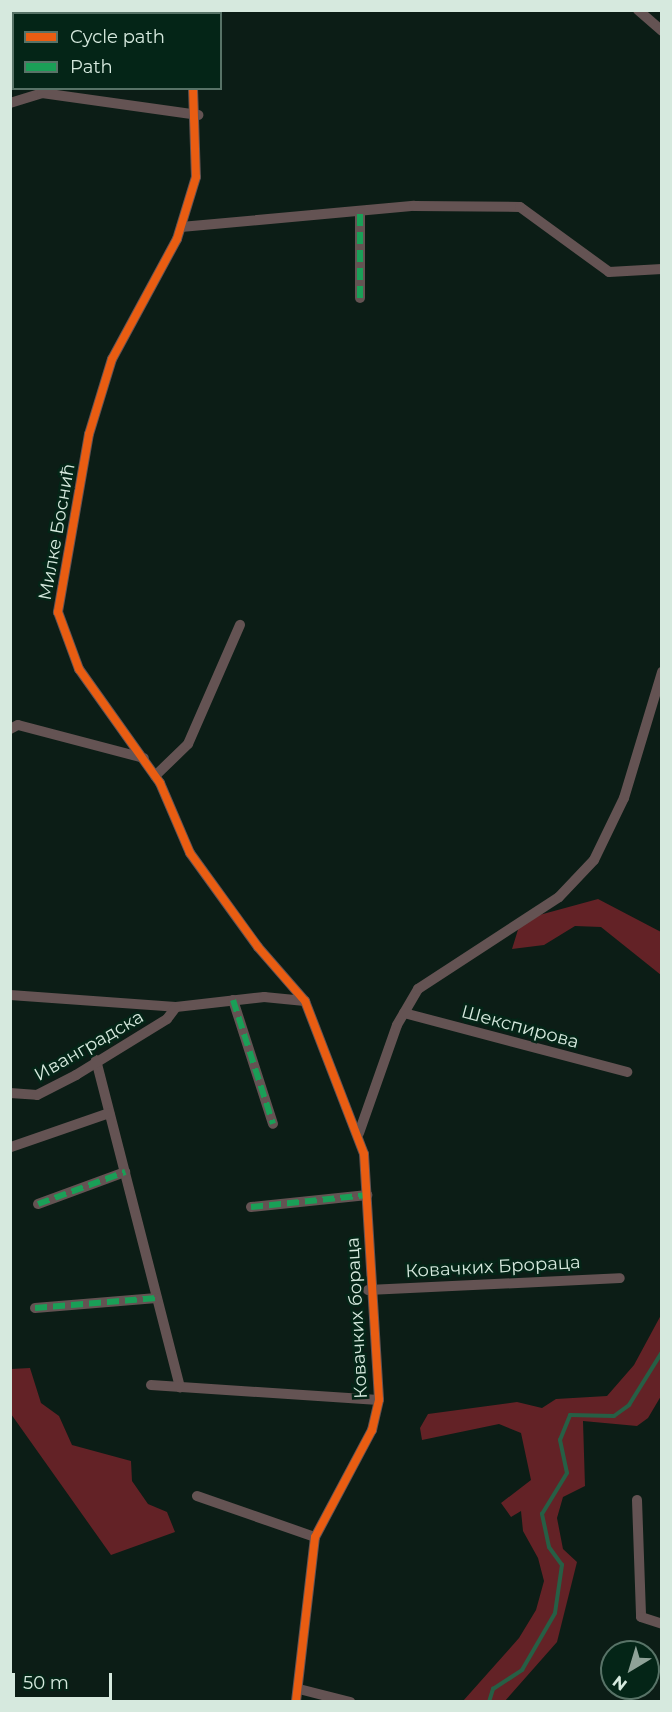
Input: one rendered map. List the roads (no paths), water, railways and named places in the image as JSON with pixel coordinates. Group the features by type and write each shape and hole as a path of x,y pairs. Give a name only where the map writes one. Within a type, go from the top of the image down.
{"street":[{"path":"638,10 662,31"},
{"name":"Милке Боснић","path":"193,90 198,115 196,177 181,227 112,359 89,434 58,612 79,669 155,776 190,853 258,947 305,1001"},
{"path":"10,103 42,93 198,115"},
{"path":"181,227 360,212 520,207 609,272 662,269"},
{"path":"360,212 360,298"},
{"path":"155,776 188,744 240,626"},
{"name":"Ковачких бораца","path":"359,1133 404,1013 417,989 559,897 594,860 624,798 662,672"},
{"path":"10,729 18,725 144,758"},
{"path":"10,994 176,1006 233,1000 305,1001"},
{"path":"233,1000 273,1124"},
{"name":"Ковачких бораца","path":"296,1701 315,1537 368,1439 379,1400 368,1290 367,1195 359,1133 305,1001"},
{"name":"Иванградска","path":"10,1093 37,1095 167,1019 176,1006"},
{"name":"Шекспирова","path":"404,1013 627,1072"},
{"path":"96,1060 180,1387"},
{"path":"10,1147 109,1113"},
{"path":"38,1204 124,1172"},
{"path":"251,1208 367,1195"},
{"name":"Ковачких Брораца","path":"368,1290 620,1278"},
{"path":"35,1308 157,1298"},
{"path":"151,1384 379,1400"},
{"path":"196,1496 315,1537"},
{"path":"637,1500 640,1617 662,1624"},
{"path":"299,1689 350,1701"}],"waterway":[{"path":"489,1702 493,1689 522,1670 555,1613 562,1565 549,1547 542,1514 567,1473 560,1440 570,1415 614,1416 629,1405 662,1352"}]}
